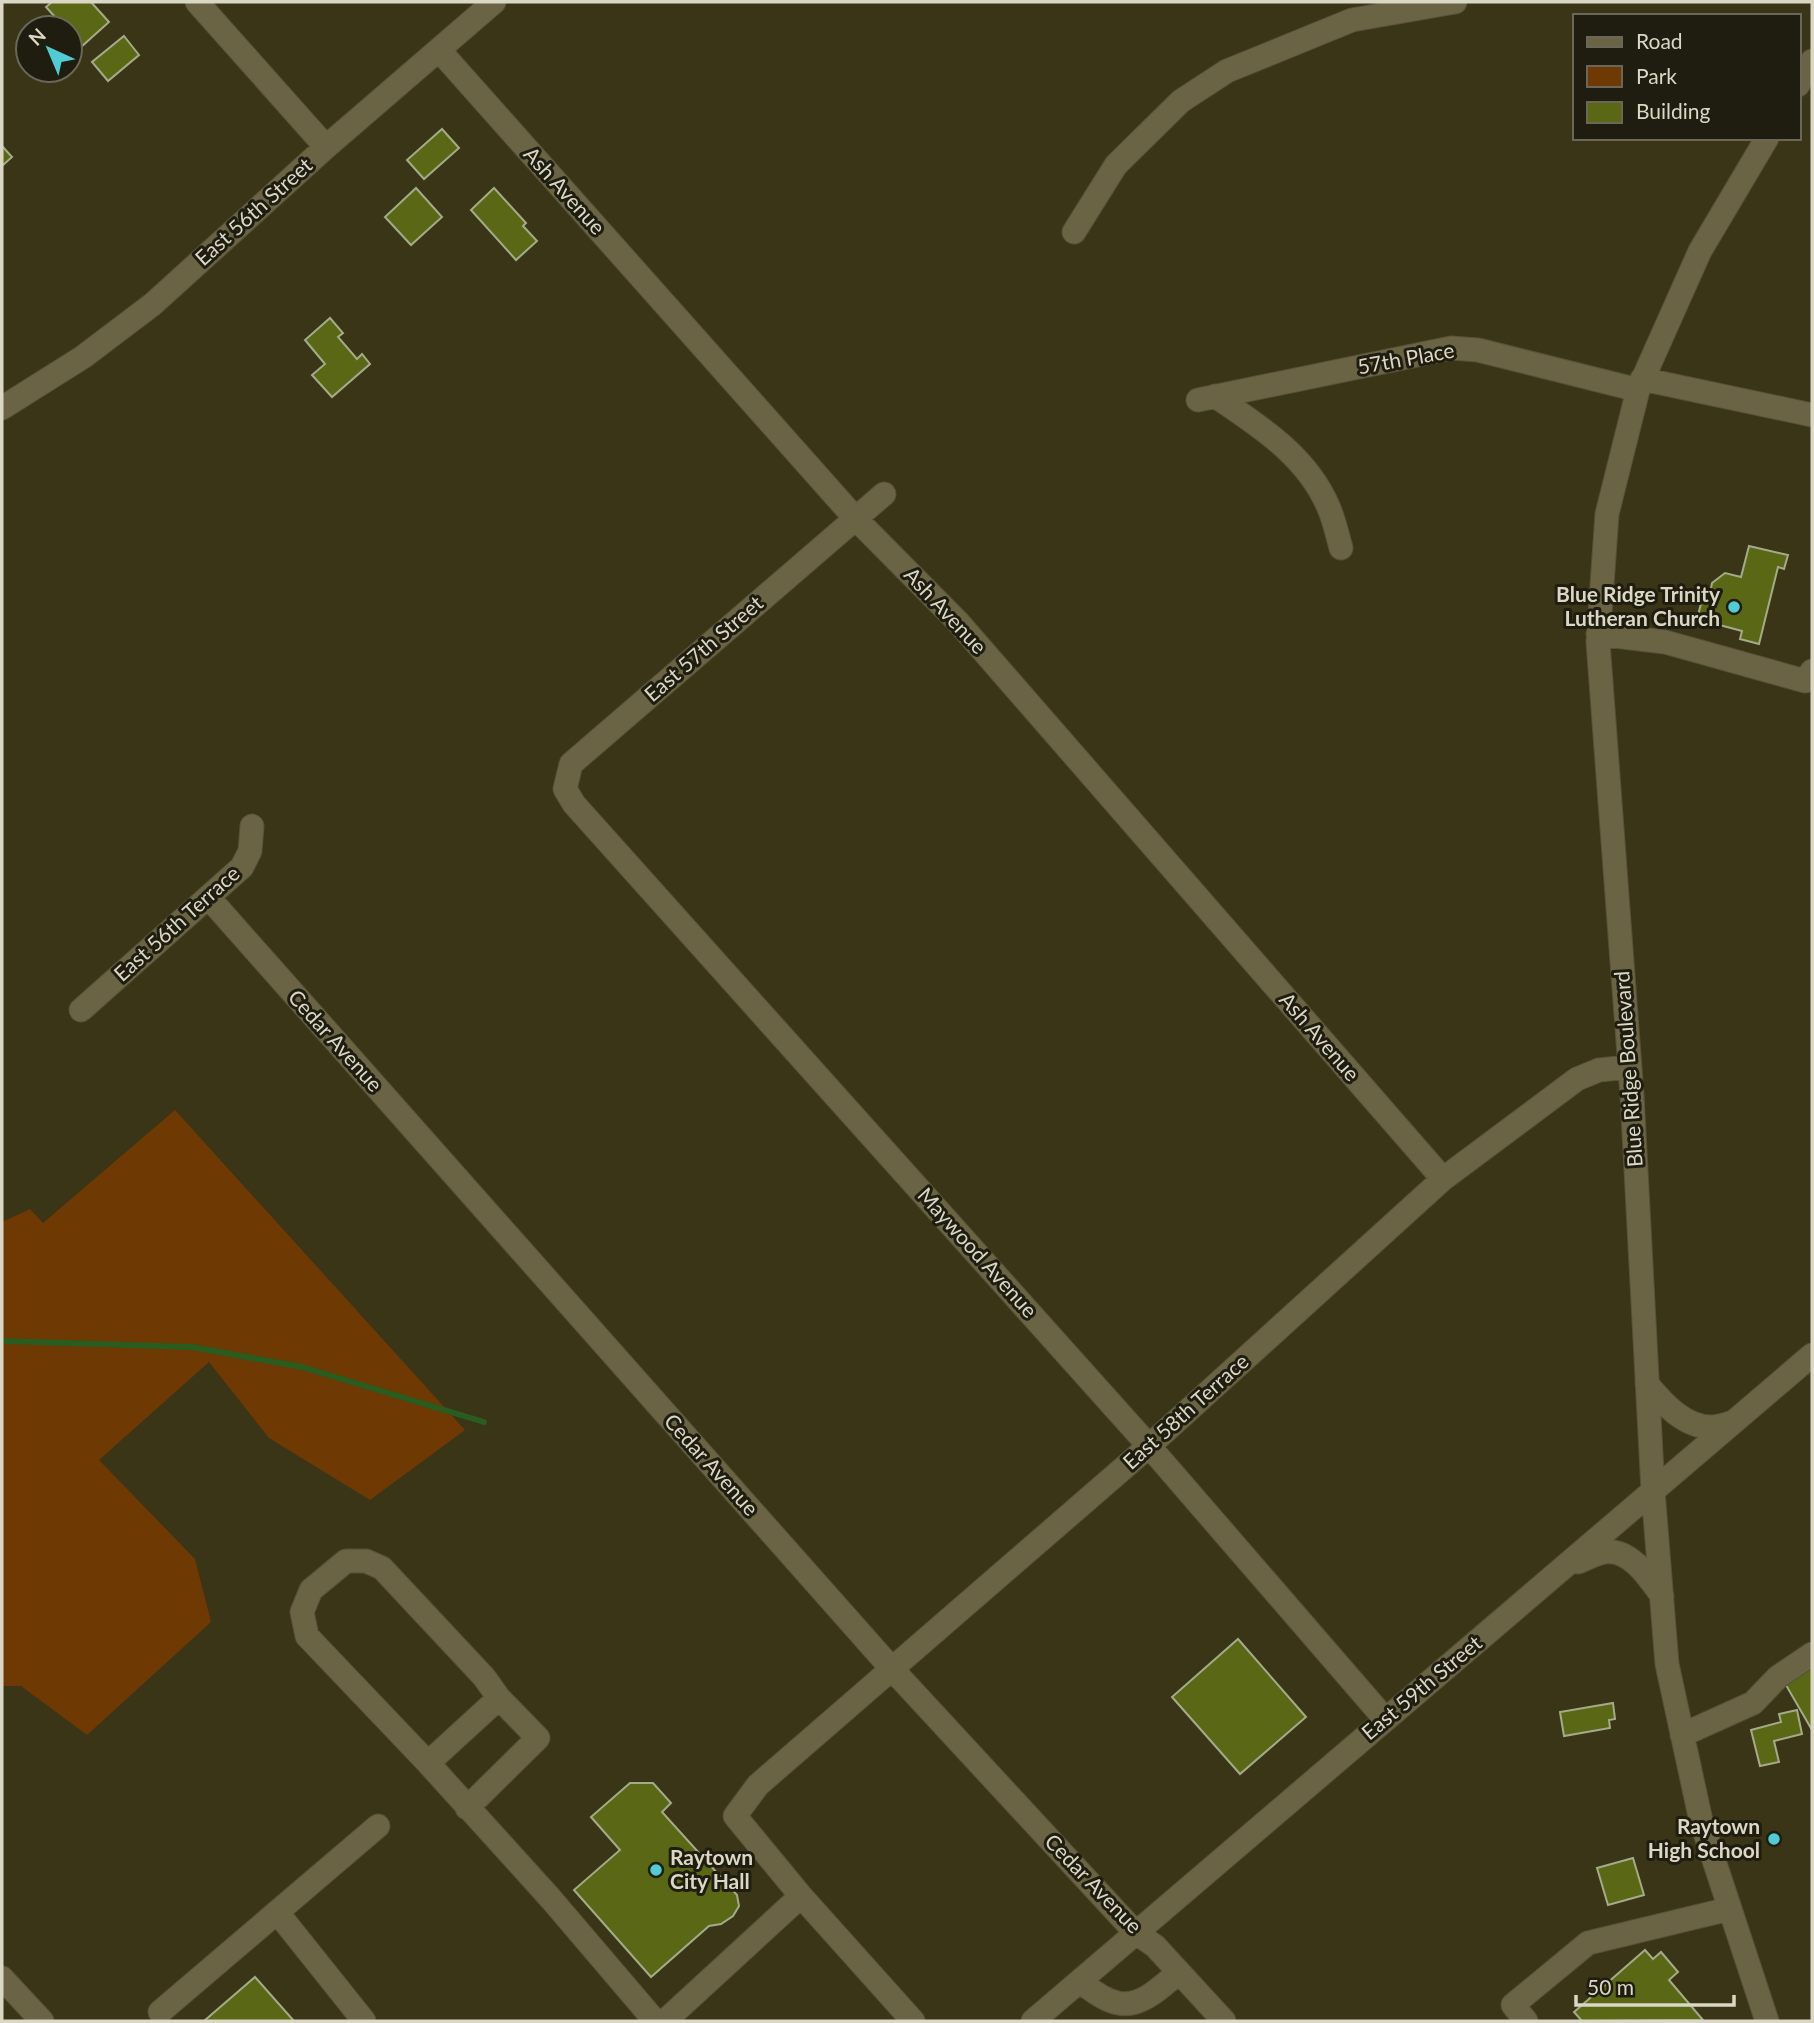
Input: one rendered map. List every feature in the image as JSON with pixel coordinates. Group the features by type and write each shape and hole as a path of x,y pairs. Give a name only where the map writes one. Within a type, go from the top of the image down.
{"street":[{"path":"197,2 326,147"},
{"name":"East 56th Street","path":"2,408 83,357 153,304 326,147 494,2"},
{"path":"1074,232 1116,165 1181,101 1227,71 1352,20 1455,2"},
{"name":"Ash Avenue","path":"439,50 855,518 958,622 1443,1179"},
{"path":"1800,82 1812,61"},
{"name":"Blue Ridge Boulevard","path":"1766,140 1700,251 1640,384 1607,514 1598,634 1629,1067 1653,1491 1667,1664 1701,1821 1767,2021"},
{"name":"57th Place","path":"1341,548 1329,506 1306,469 1272,435 1207,398 1451,348 1478,350 1640,384 1812,415"},
{"name":"East 57th Street","path":"565,789 571,764 884,494"},
{"path":"1598,634 1665,642 1809,676"},
{"name":"Maywood Avenue","path":"565,789 574,804 1149,1446 1385,1719"},
{"name":"East 56th Terrace","path":"81,1010 242,867 250,851 252,826"},
{"name":"Cedar Avenue","path":"209,898 892,1669 1136,1933 1155,1946 1224,2021"},
{"name":"East 58th Terrace","path":"801,1896 735,1816 758,1785 1149,1446 1443,1179 1577,1079 1599,1070 1629,1067"},
{"name":"East 59th Street","path":"1033,2021 1812,1355"},
{"path":"1647,1384 1663,1403 1689,1422 1711,1427 1734,1422"},
{"path":"1565,1566 1607,1551 1629,1559 1646,1574 1662,1596"},
{"path":"467,1808 538,1738 382,1568 366,1560 346,1561 311,1590 302,1612 307,1636 428,1763 467,1808 551,1899 655,2021"},
{"path":"1682,1735 1753,1703 1778,1677 1812,1654"},
{"path":"428,1763 499,1698"},
{"path":"160,2012 378,1826"},
{"path":"666,2021 801,1896 899,2016"},
{"path":"1526,2021 1513,2005 1588,1943 1730,1909"},
{"path":"277,1912 364,2021"},
{"path":"1080,1981 1098,1996 1129,2005 1151,1996 1179,1972"},
{"path":"2,1978 42,2021"}],"green space":[{"path":"175,1110 465,1430 370,1500 269,1438 209,1362 99,1460 195,1559 211,1622 87,1735 21,1686 2,1686 2,1222 30,1209 43,1223"}],"building":[{"path":"52,2 91,2 109,22 84,44 84,14 52,14 46,7"},
{"path":"124,36 139,55 108,81 92,62"},
{"path":"442,129 459,148 424,179 407,160"},
{"path":"2,146 12,157 2,166"},
{"path":"416,188 442,217 411,245 385,217"},
{"path":"494,188 526,223 523,226 537,241 516,260 471,210"},
{"path":"330,318 343,333 338,337 357,359 362,354 370,364 332,397 312,375 325,364 305,340"},
{"name":"Blue Ridge Trinity Lutheran Church","path":"1749,546 1788,555 1784,569 1778,567 1759,644 1740,639 1742,631 1697,619 1704,592 1710,594 1712,583 1725,573 1741,577"},
{"path":"1238,1639 1306,1717 1240,1774 1172,1697"},
{"path":"1812,1664 1812,1730 1783,1680"},
{"path":"1613,1703 1615,1719 1609,1720 1610,1728 1564,1736 1560,1712"},
{"path":"1797,1710 1802,1734 1774,1741 1779,1762 1760,1766 1751,1730 1781,1722 1779,1714"},
{"name":"Raytown City Hall","path":"630,1783 653,1783 671,1803 662,1812 737,1895 739,1906 733,1916 721,1924 709,1926 651,1977 574,1890 620,1850 591,1817"},
{"path":"1633,1858 1644,1895 1608,1905 1597,1868"},
{"path":"1645,1950 1653,1959 1661,1952 1678,1972 1669,1980 1703,2020 1582,2021 1574,2012"},
{"path":"255,1977 294,2021 204,2021"}],"waterway":[{"path":"2,1341 192,1347 302,1367 484,1422"}],"place":[{"name":"Blue Ridge Trinity Lutheran Church","path":"1734,607"},
{"name":"Raytown High School","path":"1774,1839"},
{"name":"Raytown City Hall","path":"656,1870"}]}
